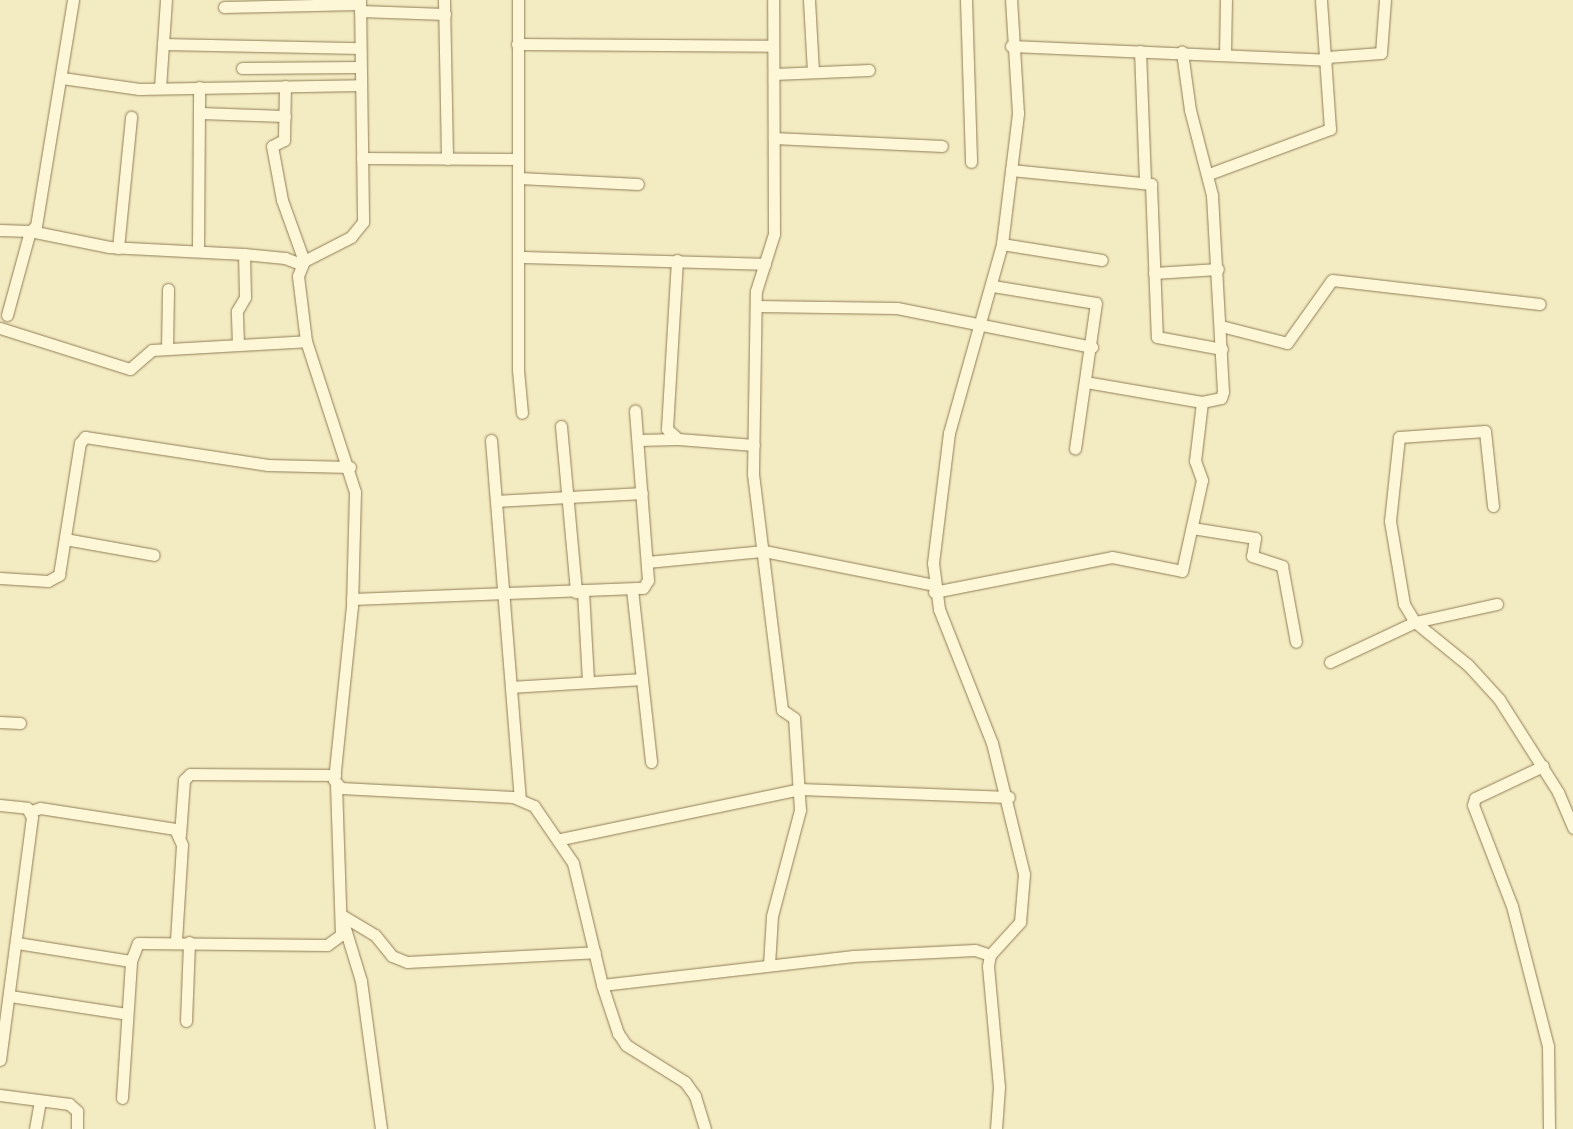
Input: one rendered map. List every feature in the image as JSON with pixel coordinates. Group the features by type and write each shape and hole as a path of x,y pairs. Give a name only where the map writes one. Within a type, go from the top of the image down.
{"street":[{"path":"7,315 30,231 36,226 62,78 73,0"},
{"path":"160,88 166,0"},
{"path":"444,0 447,158"},
{"path":"518,0 518,159 522,414"},
{"path":"769,965 772,916 796,839 800,789 794,718 782,710 754,445 757,282 765,264 774,234 773,0"},
{"path":"809,0 813,72"},
{"path":"966,0 971,162"},
{"path":"996,1129 999,1100 990,1014 990,955 1017,931 1023,912 1023,869 1009,797 934,589 948,433 993,286 1002,244 1012,170 1018,94 1011,46 1011,0"},
{"path":"1225,55 1226,0"},
{"path":"1208,174 1330,129 1322,0"},
{"path":"1011,46 1327,58 1381,53 1385,0"},
{"path":"224,7 360,5 445,14"},
{"path":"0,230 30,231 118,248 198,250 285,258 303,263 360,228 362,158 360,5"},
{"path":"163,44 360,48"},
{"path":"517,44 772,46"},
{"path":"1140,50 1145,181 1153,190 1154,272 1158,337 1222,349"},
{"path":"1086,382 1202,402 1223,396 1218,269 1208,174 1190,110 1182,52"},
{"path":"242,68 360,67"},
{"path":"774,74 869,70"},
{"path":"62,78 160,88 361,84"},
{"path":"285,86 283,142 272,146 282,200 303,263 306,341 350,467 355,492 352,600 335,780 344,920 362,981 381,1129"},
{"path":"198,250 199,87"},
{"path":"199,113 285,116"},
{"path":"118,248 131,117"},
{"path":"774,138 942,146"},
{"path":"362,158 518,159"},
{"path":"1012,170 1145,181"},
{"path":"519,178 638,184"},
{"path":"1002,244 1102,260"},
{"path":"238,345 236,311 245,297 244,254"},
{"path":"520,257 765,264"},
{"path":"677,260 665,413 667,429 678,439"},
{"path":"1154,272 1218,269"},
{"path":"1221,326 1287,343 1332,280 1540,304"},
{"path":"993,286 1093,300 1098,308 1075,448"},
{"path":"167,349 168,289"},
{"path":"756,306 860,304 982,322 1092,347"},
{"path":"0,328 125,369 134,366 147,351 306,341"},
{"path":"647,562 764,550 934,589 1112,558 1134,559 1180,573 1202,480 1195,461 1202,402"},
{"path":"352,600 504,596 632,589 646,585 647,562 635,410"},
{"path":"561,426 588,681"},
{"path":"1492,506 1485,431 1400,437 1390,537 1399,592 1415,622 1483,681 1543,766 1573,828"},
{"path":"0,578 56,579 65,539 80,443 88,436 268,465 350,467"},
{"path":"638,440 678,439 754,445"},
{"path":"491,440 520,798"},
{"path":"496,501 642,493"},
{"path":"1192,528 1255,538 1252,556 1282,566 1296,642"},
{"path":"65,539 154,555"},
{"path":"632,589 651,762"},
{"path":"1330,662 1415,622 1497,604"},
{"path":"511,687 642,679"},
{"path":"0,722 20,723"},
{"path":"1543,766 1472,801 1512,906 1548,1046 1549,1129"},
{"path":"176,941 184,780 190,774 335,780 371,791 520,798 534,806 561,839 579,880 602,985 626,1044 685,1082 695,1096 705,1129"},
{"path":"561,839 800,789 1009,797"},
{"path":"0,805 30,811 40,808 150,822 170,826 180,836"},
{"path":"0,1060 17,943 30,811"},
{"path":"122,1098 131,961 141,941 327,945 341,935 344,920"},
{"path":"344,920 375,934 392,956 406,962 595,952"},
{"path":"186,1021 189,942"},
{"path":"17,943 131,961"},
{"path":"602,985 769,965 874,955 976,950 990,955"},
{"path":"10,996 127,1014"},
{"path":"0,1095 74,1107 77,1129"},
{"path":"34,1129 40,1101"}]}
